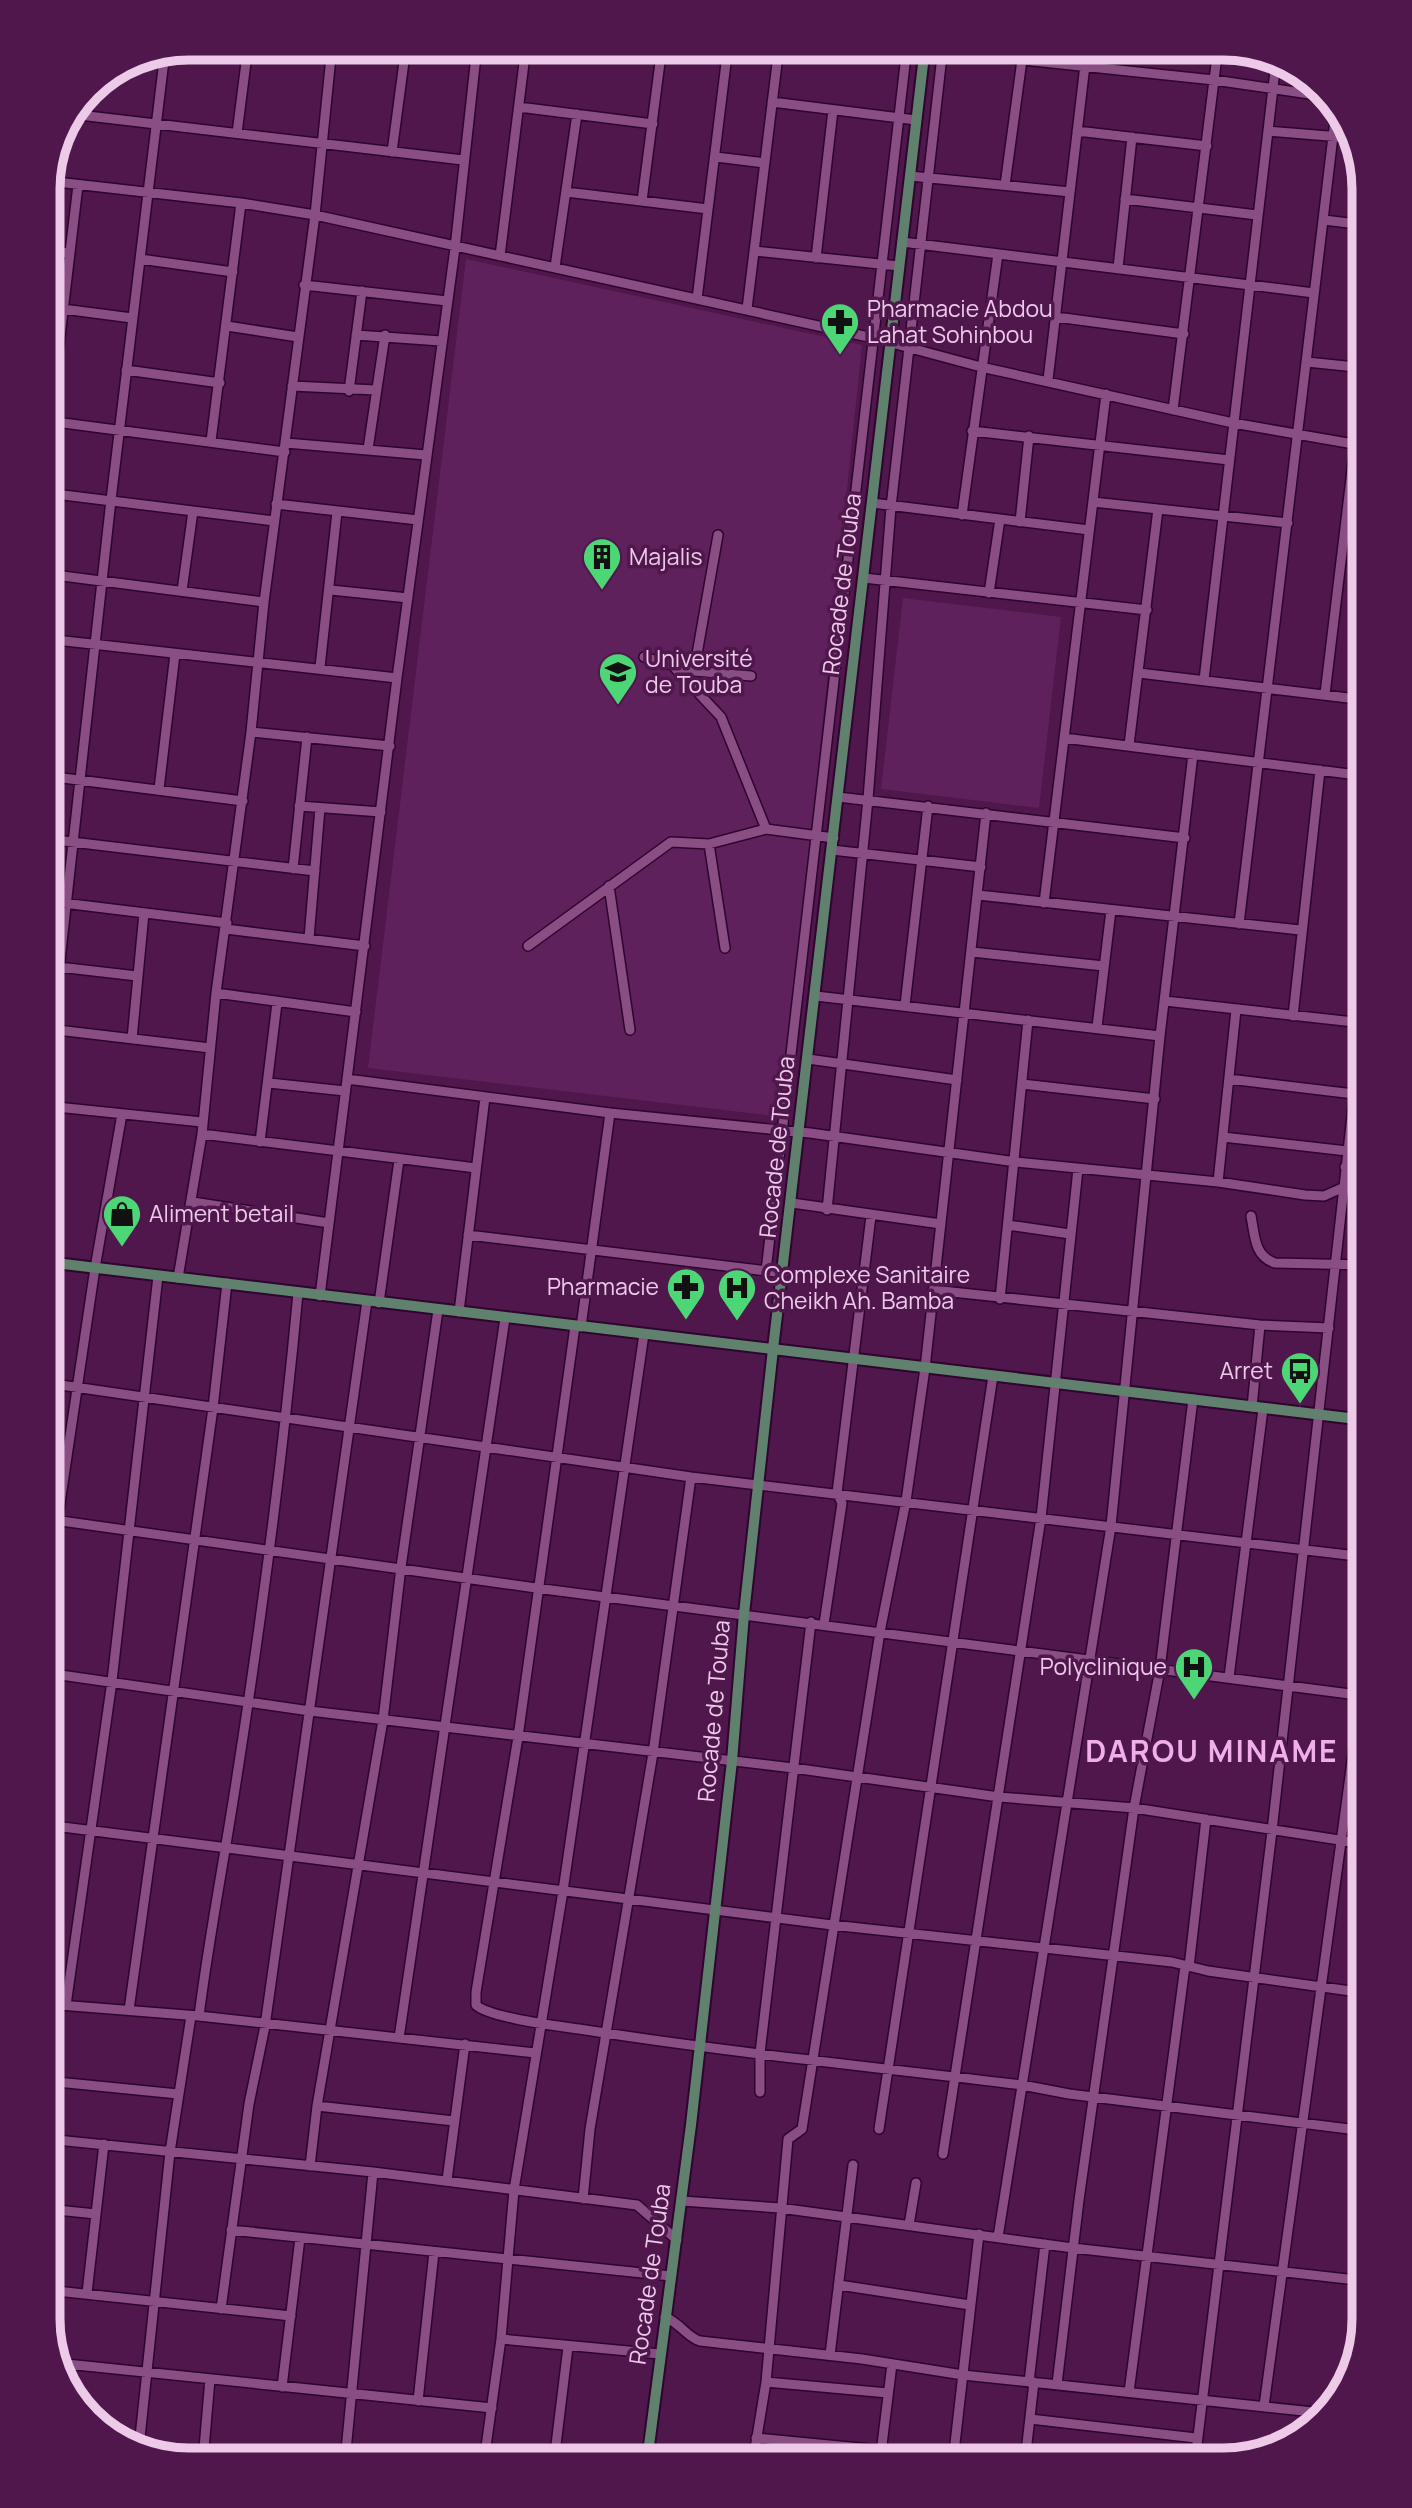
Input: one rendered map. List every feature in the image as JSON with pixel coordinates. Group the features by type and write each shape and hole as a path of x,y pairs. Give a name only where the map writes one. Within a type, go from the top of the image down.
{"main road":[{"name":"Rocade de Touba","path":"649,2448 682,2201 732,1761 744,1614 773,1349 784,1273 924,60"},
{"path":"60,1264 1352,1419"}],"street":[{"path":"237,133 246,60"},
{"path":"178,1278 193,1202 202,1135 216,993 243,800 276,504 315,215 331,60"},
{"path":"393,152 404,60"},
{"path":"320,1296 440,341 455,248 475,60"},
{"path":"500,256 524,60"},
{"path":"642,201 661,60"},
{"path":"697,299 727,60"},
{"path":"747,309 777,60"},
{"path":"766,1271 899,118 903,60"},
{"path":"827,1210 868,799 891,506 942,60"},
{"path":"1005,185 1022,60 1214,80 1310,94"},
{"path":"1048,380 1086,60"},
{"path":"1173,410 1216,60"},
{"path":"60,958 119,428 164,62"},
{"path":"1204,680 1275,71"},
{"path":"772,102 916,120"},
{"path":"519,107 653,124"},
{"path":"816,258 833,110"},
{"path":"555,267 577,114"},
{"path":"82,115 463,160"},
{"path":"1240,924 1335,124"},
{"path":"1077,131 1207,146"},
{"path":"1268,131 1341,137"},
{"path":"1118,268 1132,137"},
{"path":"716,157 765,163"},
{"path":"910,176 1070,192"},
{"path":"60,183 315,215 455,248 747,309 873,338 981,367 1173,410 1298,436 1352,444"},
{"path":"60,324 78,186"},
{"path":"566,192 708,209"},
{"path":"1125,199 1257,215"},
{"path":"211,441 241,204"},
{"path":"1324,220 1352,223"},
{"path":"902,242 1314,293"},
{"path":"754,251 899,267"},
{"path":"60,252 70,253"},
{"path":"962,515 998,254"},
{"path":"140,259 233,272"},
{"path":"304,285 447,301"},
{"path":"349,391 362,291"},
{"path":"63,309 132,318"},
{"path":"1056,317 1184,334"},
{"path":"227,326 298,337"},
{"path":"356,335 440,341"},
{"path":"368,449 385,335"},
{"path":"1307,362 1352,367"},
{"path":"126,370 220,383"},
{"path":"292,386 349,391 376,390"},
{"path":"1044,904 1106,394"},
{"path":"60,422 211,441 285,447 368,449 426,455"},
{"path":"972,431 1229,460"},
{"path":"1020,522 1029,436"},
{"path":"1325,694 1352,490"},
{"path":"60,494 274,521"},
{"path":"1093,502 1288,523"},
{"path":"872,503 1089,530"},
{"path":"276,504 418,520"},
{"path":"1129,745 1158,509"},
{"path":"182,591 193,511"},
{"path":"320,667 331,590 337,512"},
{"path":"989,593 1000,519"},
{"path":"1345,530 1352,531"},
{"path":"694,671 718,535"},
{"path":"60,576 264,602"},
{"path":"864,578 1147,610"},
{"path":"331,590 408,598"},
{"path":"60,640 320,667 397,678"},
{"path":"159,789 175,654"},
{"path":"643,657 694,671 751,676"},
{"path":"674,667 721,717 766,829"},
{"path":"1139,673 1352,698"},
{"path":"251,732 390,746"},
{"path":"293,869 307,737"},
{"path":"1064,738 1352,774"},
{"path":"998,2237 1064,1804 1111,1526 1160,1036 1193,754"},
{"path":"1293,1016 1300,930 1320,770"},
{"path":"60,778 243,800"},
{"path":"838,796 1185,838"},
{"path":"299,806 381,812"},
{"path":"905,1005 928,806"},
{"path":"309,937 320,808"},
{"path":"754,2448 766,2382 788,2139 802,2129 832,1925 880,1632 906,1501 925,1368 986,813"},
{"path":"528,946 671,842 709,844 766,829 815,835 862,854 981,867"},
{"path":"60,841 315,871"},
{"path":"709,844 725,948"},
{"path":"609,886 630,1030"},
{"path":"978,895 1300,930"},
{"path":"60,902 365,946"},
{"path":"1097,1027 1111,910"},
{"path":"132,1039 145,914"},
{"path":"972,952 1104,966"},
{"path":"60,967 138,976"},
{"path":"216,993 356,1012"},
{"path":"816,996 1160,1036"},
{"path":"1165,1001 1352,1022"},
{"path":"260,1143 277,1003"},
{"path":"1218,1182 1236,1010"},
{"path":"1000,1298 1016,1162 1028,1020"},
{"path":"60,1030 210,1048"},
{"path":"807,1059 957,1080"},
{"path":"347,1079 610,1112 783,1130 1016,1162 1147,1174 1324,1196 1342,1188"},
{"path":"1229,1079 1352,1094"},
{"path":"269,1083 345,1091"},
{"path":"1022,1084 1155,1099"},
{"path":"459,1312 485,1097"},
{"path":"60,1107 202,1122"},
{"path":"1196,2448 1272,1831 1286,1684 1320,1415 1352,1110"},
{"path":"610,1112 592,1249 536,1588 518,1737 493,1882 476,2005 486,2011 541,2023 699,2047 1021,2085 1352,2129"},
{"path":"60,1478 122,1114"},
{"path":"202,1135 476,1168"},
{"path":"1223,1137 1347,1151"},
{"path":"221,2309 249,2104 265,2026 350,1428 399,1160"},
{"path":"1345,1167 1352,1168"},
{"path":"943,2154 957,2077 1041,1518 1078,1169"},
{"path":"193,1202 328,1223"},
{"path":"792,1203 941,1224"},
{"path":"824,1624 842,1503 837,1493 871,1216"},
{"path":"1251,1216 1259,1254 1266,1260 1275,1263 1352,1264"},
{"path":"1008,1225 1070,1234"},
{"path":"468,1236 784,1273"},
{"path":"66,2005 112,1681 127,1530 145,1400 158,1276"},
{"path":"129,2010 213,1408 227,1283"},
{"path":"933,1290 1260,1325 1329,1328"},
{"path":"140,2439 178,2094 226,1849 287,1416 298,1293"},
{"path":"310,2166 317,2106 383,1720 401,1567 438,1310"},
{"path":"399,2038 505,1318"},
{"path":"1229,1677 1246,1542 1257,1408 1260,1325"},
{"path":"486,2448 500,2339 514,2190 563,1891 604,1595 627,1468 644,1334"},
{"path":"879,2129 910,1934 929,1788 975,1511 993,1376"},
{"path":"60,1385 145,1400 287,1416 350,1428 691,1477 1352,1555"},
{"path":"1057,2384 1073,2248 1134,1808 1160,1669 1193,1399"},
{"path":"583,2199 590,2129 653,1753 691,1477"},
{"path":"60,1521 536,1588 1352,1694"},
{"path":"760,2092 760,2053 811,1622"},
{"path":"60,1675 310,1711 793,1768 999,1797 1134,1808 1352,1843"},
{"path":"1264,2406 1352,1772"},
{"path":"1129,2392 1206,1819"},
{"path":"60,1827 628,1900 1187,1966 1352,1991"},
{"path":"60,2005 195,2016 329,2033 465,2044 535,2053"},
{"path":"447,2180 465,2044"},
{"path":"60,2082 178,2094"},
{"path":"317,2106 454,2121"},
{"path":"60,2140 447,2180 641,2206 677,2240"},
{"path":"87,2293 104,2144"},
{"path":"830,2355 853,2165"},
{"path":"346,2448 373,2172"},
{"path":"909,2225 916,2183"},
{"path":"682,2201 780,2208 1073,2248 1352,2279"},
{"path":"60,2210 96,2214"},
{"path":"231,2230 671,2276"},
{"path":"954,2448 979,2234"},
{"path":"282,2387 300,2238"},
{"path":"1027,2448 1045,2244"},
{"path":"418,2401 434,2252"},
{"path":"839,2285 970,2305"},
{"path":"60,2291 291,2316"},
{"path":"665,2317 680,2324 696,2340 830,2355 962,2375 1312,2412"},
{"path":"500,2339 660,2354"},
{"path":"555,2448 568,2347"},
{"path":"68,2364 492,2408"},
{"path":"881,2448 892,2364"},
{"path":"205,2448 210,2379"},
{"path":"766,2382 888,2393"},
{"path":"1030,2419 1196,2438"},
{"path":"756,2438 860,2448"}],"shaded area":[{"name":"Université de Touba","path":"466,259 862,345 782,1117 368,1068"},
{"path":"903,598 1061,617 1039,808 881,789"}],"place":[{"name":"Pharmacie Abdou Lahat Sohinbou","path":"840,356"},
{"name":"Majalis","path":"602,591"},
{"name":"Université de Touba","path":"618,706"},
{"name":"Aliment betail","path":"122,1248"},
{"name":"Pharmacie","path":"686,1321"},
{"name":"Complexe Sanitaire Cheikh Ah. Bamba","path":"737,1322"},
{"name":"Arret","path":"1300,1405"},
{"name":"Polyclinique","path":"1194,1701"}],"district":[{"name":"DAROU MINAME","path":"1212,1752"}]}
